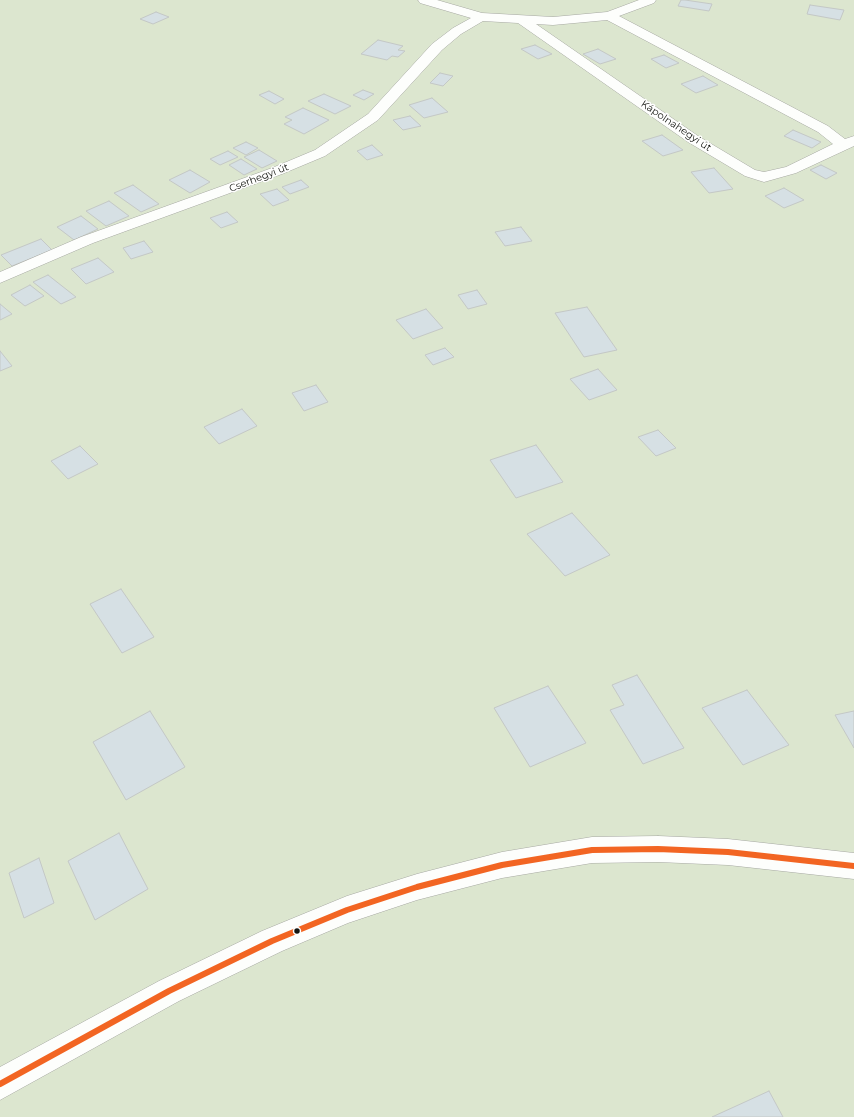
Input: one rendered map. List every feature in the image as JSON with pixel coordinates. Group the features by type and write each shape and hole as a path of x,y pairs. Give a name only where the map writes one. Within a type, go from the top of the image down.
{"street":[{"path":"424,0 481,17 522,20 553,20 609,16 650,0"},
{"name":"Kápolnahegyi út","path":"609,16 823,128 848,143"},
{"name":"Cserhegyi út","path":"0,278 87,240 277,171 320,153 373,117 437,47 457,31 481,17"},
{"name":"Kápolnahegyi út","path":"522,20 694,139 750,173 764,177 791,170 848,143"},
{"path":"0,1084 169,991 272,941 361,905 418,887 502,865 592,850 658,849 728,852 854,866"}],"green space":[{"path":"0,0 854,0 854,1117 0,1117"}],"building":[{"path":"681,0 712,4 709,11 678,6"},
{"path":"810,5 844,10 840,20 807,14"},
{"path":"156,12 169,17 153,24 140,19"},
{"path":"378,40 403,46 398,50 405,51 398,57 392,56 387,60 361,54"},
{"path":"535,45 552,54 538,59 521,49"},
{"path":"598,49 616,59 600,64 583,54"},
{"path":"664,55 679,63 666,68 651,59"},
{"path":"440,73 453,76 443,86 430,83"},
{"path":"703,76 718,85 696,93 681,84"},
{"path":"363,90 374,94 364,100 353,95"},
{"path":"269,91 284,99 275,104 259,95"},
{"path":"324,94 351,106 335,114 308,101"},
{"path":"432,98 448,112 424,118 409,105"},
{"path":"303,108 329,120 304,134 284,124 292,120 285,117"},
{"path":"410,116 421,126 403,130 393,120"},
{"path":"793,130 821,142 812,148 784,136"},
{"path":"662,135 683,150 663,156 642,141"},
{"path":"246,142 258,148 246,155 233,148"},
{"path":"372,145 383,155 367,160 357,151"},
{"path":"259,150 277,161 262,168 244,157"},
{"path":"228,151 238,157 220,165 210,159"},
{"path":"241,159 257,169 244,175 229,165"},
{"path":"821,165 837,173 826,179 810,170"},
{"path":"714,168 733,189 709,193 691,172"},
{"path":"190,170 210,182 190,193 169,180"},
{"path":"301,180 309,187 290,194 282,187"},
{"path":"133,185 159,204 141,212 114,193"},
{"path":"784,188 804,200 784,208 765,196"},
{"path":"277,189 289,200 273,206 260,194"},
{"path":"109,201 129,216 106,226 86,211"},
{"path":"227,212 238,222 221,228 210,218"},
{"path":"81,216 98,229 74,240 57,227"},
{"path":"521,227 532,241 505,246 495,232"},
{"path":"41,239 52,250 12,266 1,255"},
{"path":"144,241 153,252 131,259 123,248"},
{"path":"98,258 114,272 86,284 71,269"},
{"path":"48,275 76,297 61,304 33,282"},
{"path":"30,285 44,296 25,306 11,295"},
{"path":"477,290 487,304 468,309 458,295"},
{"path":"0,304 12,314 0,320"},
{"path":"587,307 617,350 584,357 555,313"},
{"path":"426,309 443,328 413,339 396,320"},
{"path":"445,348 454,357 433,365 425,355"},
{"path":"0,351 12,366 0,371"},
{"path":"598,369 617,390 589,400 570,379"},
{"path":"316,385 328,402 304,411 292,393"},
{"path":"242,409 257,426 219,444 204,427"},
{"path":"658,430 676,448 656,456 638,437"},
{"path":"536,445 563,482 516,498 490,460"},
{"path":"80,446 98,464 68,479 51,461"},
{"path":"572,513 610,555 565,576 527,534"},
{"path":"121,589 154,637 122,653 90,604"},
{"path":"637,675 684,748 643,764 610,710 624,705 612,685"},
{"path":"548,686 586,743 530,767 494,708"},
{"path":"747,690 789,745 743,765 702,708"},
{"path":"150,711 185,767 126,800 93,742"},
{"path":"854,711 854,748 835,715"},
{"path":"119,833 148,889 95,920 68,861"},
{"path":"39,858 54,903 24,918 9,873"},
{"path":"769,1091 783,1117 712,1117"}],"transit line":[{"path":"0,1084 169,991 272,941 347,910 417,887 502,865 592,850 658,849 728,852 854,866"}]}
